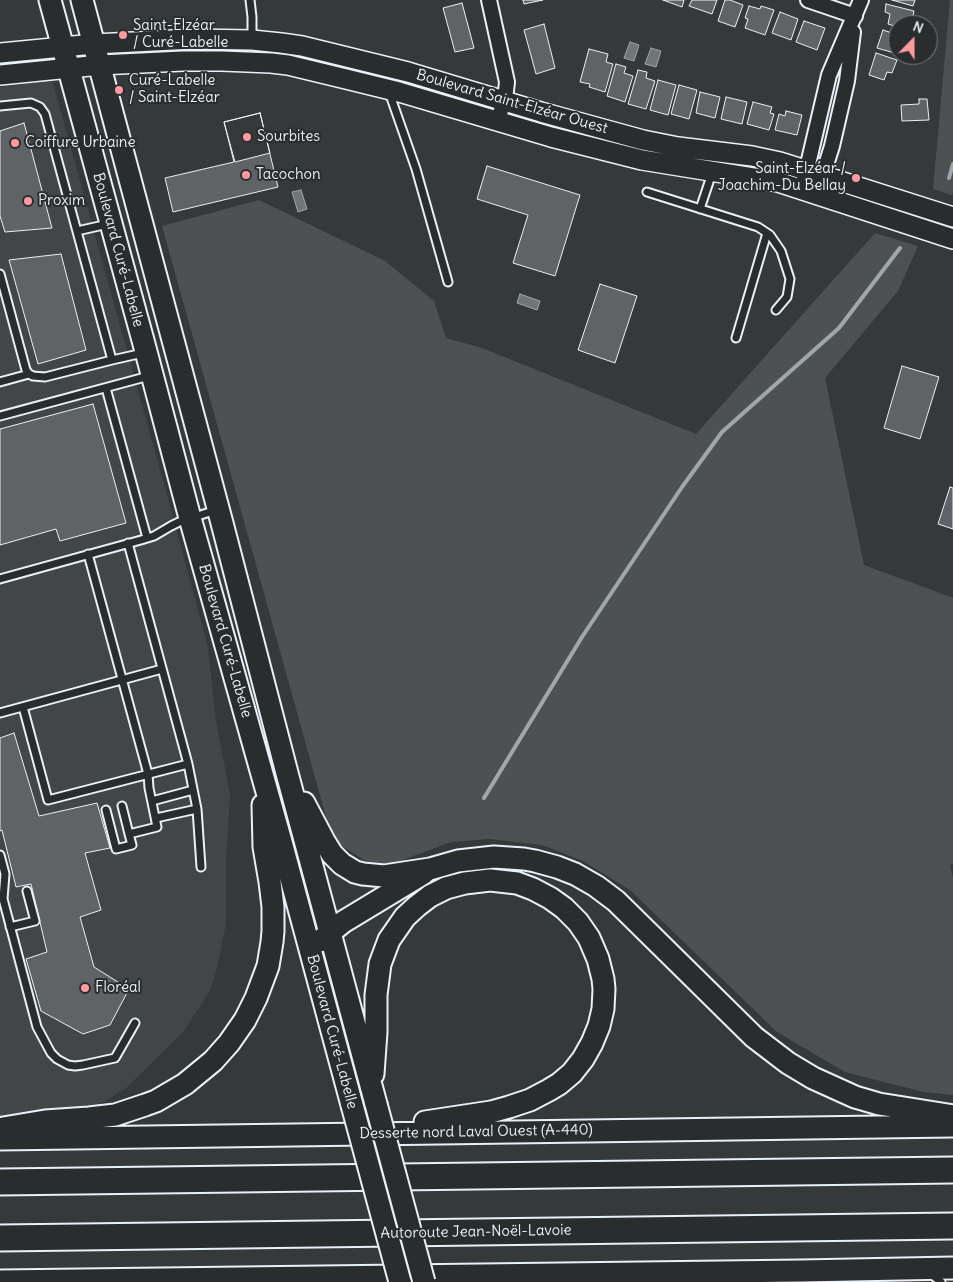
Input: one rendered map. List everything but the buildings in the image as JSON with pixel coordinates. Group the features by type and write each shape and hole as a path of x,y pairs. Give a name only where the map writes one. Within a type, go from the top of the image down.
{"highway":[{"path":"0,1182 953,1170"},
{"name":"Autoroute Jean-Noël-Lavoie","path":"0,1238 953,1226"}],"main road":[{"name":"Boulevard Curé-Labelle","path":"50,0 190,518 352,1105 411,1280"},
{"name":"Boulevard Curé-Labelle","path":"82,0 374,1096 411,1280"},
{"path":"287,772 328,849 342,864 355,872 384,876 458,861 484,857 504,857 535,860 575,874 596,886 616,901 748,1032 788,1063 813,1078 879,1104 953,1116"},
{"path":"0,1128 115,1115 156,1101 186,1084 213,1061 229,1043 245,1020 256,998 268,966 272,942 273,907 264,847 263,777"},
{"path":"310,949 343,922 396,891 430,868"},
{"path":"357,1134 504,1109 550,1090 566,1078 588,1051 599,1026 603,1009 604,989 599,964 589,938 578,922 564,908 542,893 525,886 499,880 473,881 446,888 430,896 417,906 405,917 393,934 380,964 376,995 374,1096"},
{"name":"Desserte nord Laval Ouest (A-440)","path":"0,1139 953,1126"},
{"path":"0,1281 411,1280 800,1271 933,1275 953,1268"},
{"path":"752,1282 800,1271"},
{"path":"377,1282 411,1280"}],"street":[{"path":"488,0 508,82 498,122"},
{"path":"808,0 855,16"},
{"path":"808,191 847,81 855,16 861,0"},
{"name":"Boulevard Saint-Elzéar Ouest","path":"0,52 94,44 193,39 252,40 302,46 360,59 429,78 654,143 752,156 780,162 953,217"},
{"name":"Boulevard Saint-Elzéar Ouest","path":"0,75 100,65 192,60 271,63 388,89 551,137 642,160 768,180 808,191 953,239"}],"lane":[{"path":"250,0 252,40"},
{"path":"388,89 416,169 448,282"},
{"path":"0,106 31,103 42,109 47,120 112,360"},
{"path":"700,209 713,171"},
{"path":"647,192 758,227 770,235 781,251 790,279 787,296 776,310"},
{"path":"77,231 111,224"},
{"path":"736,338 767,233"},
{"path":"0,274 26,370 29,374"},
{"path":"0,382 29,374 33,376 52,376 146,352"},
{"path":"0,416 152,375"},
{"path":"106,388 147,538"},
{"path":"0,579 147,538 190,518 219,509"},
{"path":"128,543 188,764 197,809 201,866"},
{"path":"88,554 148,774 156,818 157,827 129,834"},
{"path":"0,713 162,669"},
{"path":"23,707 48,800 188,764"},
{"path":"152,801 193,790"},
{"path":"106,810 116,849 132,845 122,806"},
{"path":"156,818 197,809"},
{"path":"0,855 5,874 1,898 37,1027 51,1053 68,1065 75,1066 83,1066 115,1058 135,1023"},
{"path":"10,927 35,921 27,891"}],"shaded area":[{"path":"950,0 953,0 952,195 933,189"},
{"path":"630,42 639,45 634,61 624,58"},
{"path":"651,48 661,51 656,67 645,64"},
{"path":"52,80 208,647 216,721 230,794 226,862 226,923 217,968 210,991 183,1032 125,1089 93,1108 0,1117 0,87"},
{"path":"301,190 307,209 298,212 292,192"},
{"path":"259,200 385,261 434,301 446,338 482,348 696,434 875,233 918,246 898,291 825,378 864,565 953,598 953,864 950,865 953,878 953,1095 924,1092 845,1072 777,1032 630,890 583,861 542,845 489,839 451,842 392,864 377,865 364,860 342,846 331,835 162,226"},
{"path":"520,294 540,301 537,310 517,303"}],"waterway":[{"path":"949,178 953,164"},
{"path":"484,798 582,637 682,487 722,432 839,328 900,248"}],"place":[{"name":"Saint-Elzéar / Curé-Labelle","path":"123,35"},
{"name":"Curé-Labelle / Saint-Elzéar","path":"119,90"},
{"name":"Sourbites","path":"247,137"},
{"name":"Coiffure Urbaine","path":"15,143"},
{"name":"Tacochon","path":"246,175"},
{"name":"Saint-Elzéar / Joachim-Du Bellay","path":"856,178"},
{"name":"Proxim","path":"28,201"},
{"name":"Floréal","path":"85,988"}]}
